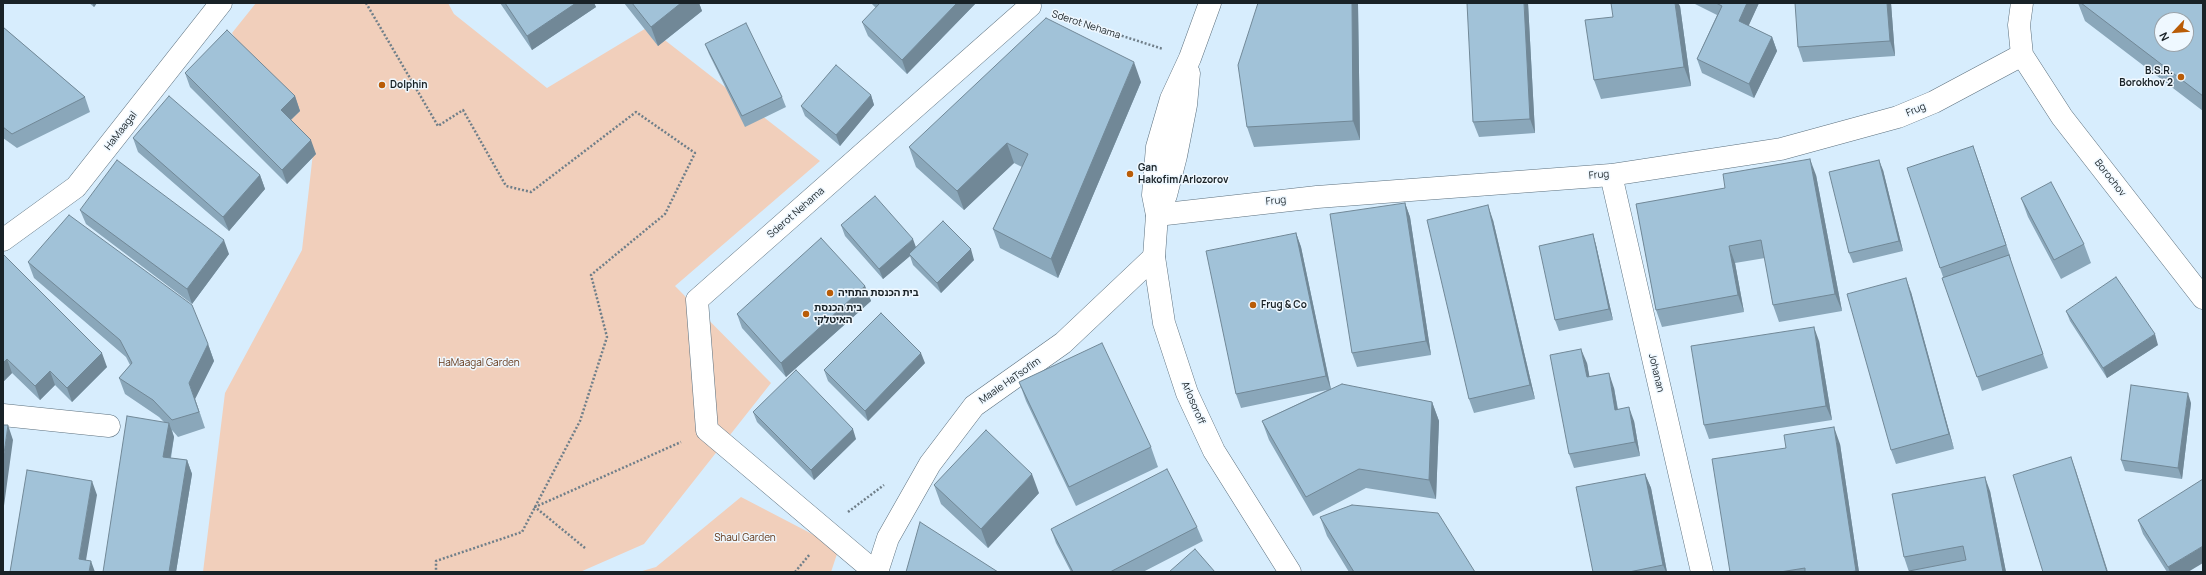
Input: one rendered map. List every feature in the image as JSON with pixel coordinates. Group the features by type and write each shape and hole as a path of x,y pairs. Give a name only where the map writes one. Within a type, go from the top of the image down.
{"street":[{"name":"HaMaagal","path":"3,240 76,187 221,3"},
{"name":"Arlosoroff","path":"1210,3 1190,58 1171,99 1157,147 1153,195 1157,215 1154,257 1164,323 1187,393 1214,451 1290,572"},
{"path":"2022,3 2019,25 2022,55"},
{"name":"Sderot Nehama","path":"707,430 698,300 1030,6"},
{"name":"Frug","path":"1157,215 1316,197 1611,175 1781,149 1898,117 1934,102 2022,55"},
{"name":"Borochov","path":"2022,55 2062,117 2203,298"},
{"name":"Johanan","path":"1611,175 1702,572"},
{"name":"Maale HaTsofim","path":"876,572 888,538 930,464 974,406 1063,343 1154,257"},
{"path":"3,415 109,426"},
{"path":"707,430 876,572"}],"path":[{"path":"366,3 438,126 463,110 506,186 532,192 636,112 695,152 665,214 591,275 607,337 580,421 522,532 436,561 436,572"},
{"name":"Sderot Nehama","path":"1030,6 1190,58"},
{"path":"535,507 707,430"},
{"path":"794,572 848,512 889,481"},
{"path":"535,507 585,548"}],"green space":[{"name":"HaMaagal Garden","path":"256,3 448,3 454,14 547,88 648,27 820,161 675,286 771,383 644,544 580,572 203,572 225,393 302,250 313,153 232,33"},
{"name":"Shaul Garden","path":"741,497 839,548 831,572 639,572 656,567"}],"building":[{"path":"505,3 576,3 527,36"},
{"path":"632,3 681,3 651,27"},
{"path":"880,3 957,3 902,60 862,22"},
{"path":"1258,3 1352,3 1353,121 1247,127 1238,65"},
{"path":"1467,3 1524,3 1530,119 1473,122"},
{"path":"1611,3 1675,3 1684,67 1594,80 1585,20 1613,17"},
{"path":"1716,3 1747,3 1739,21 1772,37 1749,84 1697,59 1722,6"},
{"path":"1795,3 1887,3 1890,41 1798,47"},
{"path":"2081,3 2203,3 2203,96"},
{"path":"1046,18 1134,62 1051,259 993,229 1028,154 1007,143 957,191 909,147"},
{"path":"746,23 782,97 742,116 705,44"},
{"path":"3,27 85,97 12,134 3,127"},
{"path":"227,30 295,96 281,110 311,140 282,170 185,73"},
{"path":"836,65 871,95 836,135 801,106"},
{"path":"169,96 260,175 223,217 133,138"},
{"path":"1973,146 2006,245 1940,268 1907,168"},
{"path":"1810,159 1835,294 1773,305 1761,240 1729,246 1738,295 1656,310 1636,204 1725,188 1723,174"},
{"path":"117,160 224,240 187,289 80,210"},
{"path":"1879,160 1899,241 1849,253 1829,172"},
{"path":"2051,182 2084,244 2054,260 2021,198"},
{"path":"875,196 913,239 879,269 841,225"},
{"path":"1405,203 1426,341 1352,353 1330,214"},
{"path":"1488,205 1530,385 1469,399 1427,220"},
{"path":"69,215 192,305 208,344 189,383 199,412 172,420 153,400 119,378 132,363 120,340 28,262"},
{"path":"943,221 971,249 937,283 909,254"},
{"path":"1296,233 1326,376 1236,394 1206,251"},
{"path":"1593,234 1609,309 1555,320 1539,246"},
{"name":"בית הכנסת האיטלקי","path":"821,238 865,286 781,363 737,314"},
{"path":"3,254 102,353 67,388 50,371 35,386 7,359 3,363"},
{"path":"2009,255 2043,354 1977,377 1942,278"},
{"path":"2116,277 2155,334 2103,368 2066,311"},
{"path":"1906,278 1949,434 1891,450 1847,294"},
{"path":"881,313 921,353 865,411 824,370"},
{"path":"1814,327 1826,406 1704,425 1691,346"},
{"path":"1102,343 1151,447 1069,487 1019,382"},
{"path":"1581,349 1587,377 1609,373 1615,410 1629,407 1635,442 1569,454 1550,355"},
{"path":"796,370 853,429 811,470 753,412"},
{"path":"1342,384 1432,402 1429,480 1359,469 1306,497 1262,421"},
{"path":"2131,385 2188,393 2178,468 2121,460"},
{"path":"127,416 169,423 163,457 187,460 169,572 103,572"},
{"path":"3,425 8,425 3,461"},
{"path":"1834,427 1856,571 1805,572 1805,568 1780,572 1730,572 1712,459 1786,448 1784,435"},
{"path":"986,430 1032,474 981,529 934,485"},
{"path":"2071,457 2107,572 2043,572 2013,475"},
{"path":"1167,469 1197,527 1110,572 1073,572 1051,529"},
{"path":"27,470 92,481 79,559 91,561 89,572 10,572"},
{"path":"1645,474 1663,565 1629,572 1593,572 1576,487"},
{"path":"1985,477 2003,572 1909,572 1966,560 1963,546 1904,557 1892,494"},
{"path":"2203,479 2203,546 2168,567 2138,520"},
{"path":"1352,505 1438,513 1475,572 1354,572 1320,517"},
{"path":"920,522 998,572 906,572"},
{"path":"1195,549 1215,572 1169,572"}],"place":[{"name":"B.S.R. Borokhov 2","path":"2181,77"},
{"name":"Dolphin","path":"382,85"},
{"name":"Gan Hakofim/Arlozorov","path":"1130,174"},
{"name":"בית הכנסת התחיה","path":"830,293"},
{"name":"Frug & Co","path":"1253,305"},
{"name":"בית הכנסת האיטלקי","path":"806,314"}]}
